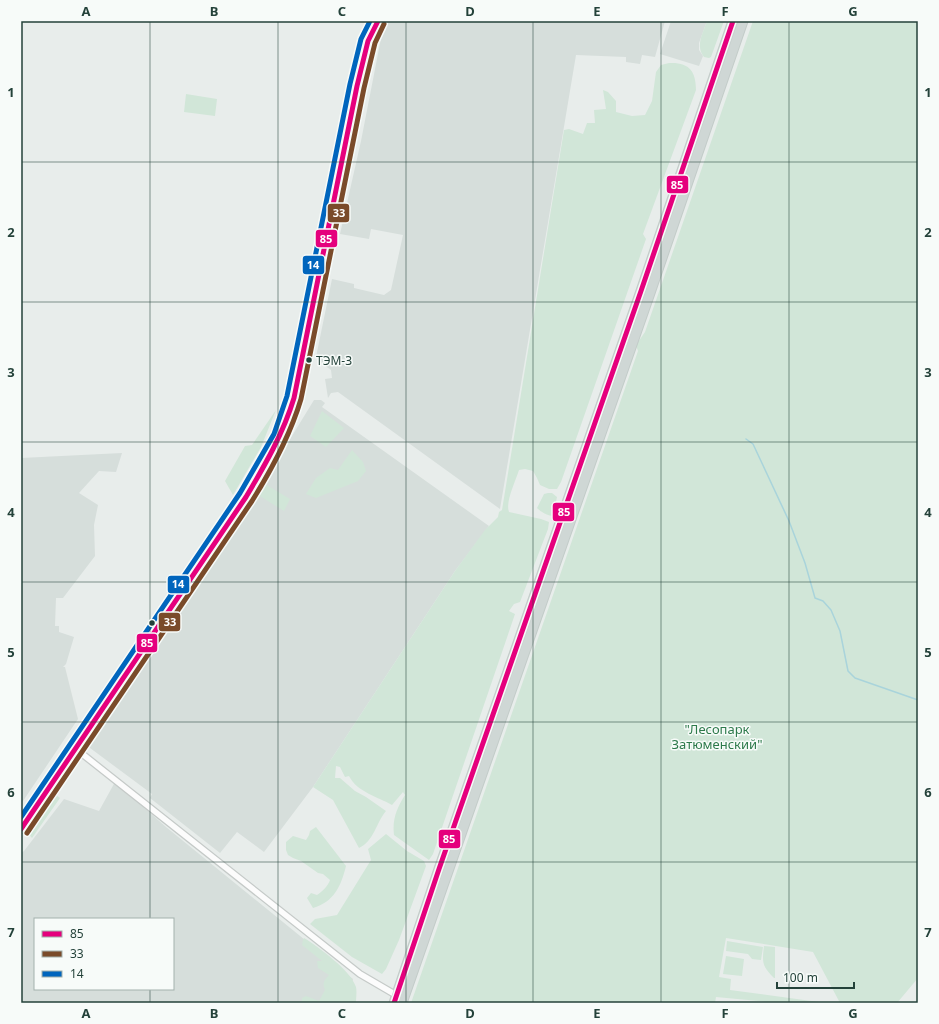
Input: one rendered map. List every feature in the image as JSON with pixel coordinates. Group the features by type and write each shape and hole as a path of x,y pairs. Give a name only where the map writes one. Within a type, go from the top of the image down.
{"main road":[{"path":"402,1003 733,21"},
{"path":"395,999 500,710 743,21"}],"street":[{"path":"21,829 246,497 259,477 285,424 294,398 359,74 368,41 378,21"},
{"path":"76,749 360,974 395,999"}],"shaded area":[{"path":"388,21 665,21 655,57 642,55 640,64 626,62 626,57 576,55 500,509 338,392 331,393 328,398 325,379 332,378 331,370 316,357 332,279 354,284 354,288 384,295 391,290 403,235 371,229 369,239 340,234 361,141 383,28"},
{"path":"671,21 707,21 699,43 699,50 703,56 699,66 660,54"},
{"path":"314,400 321,400 325,403 322,407 489,526 455,571 313,787 264,852 237,832 220,853 150,798 152,794 86,745 251,503"},
{"path":"122,453 116,472 99,471 79,493 98,505 94,525 95,556 63,598 56,598 55,626 59,626 59,632 74,637 66,664 63,667 65,667 78,719 21,804 21,458"},
{"path":"115,782 166,827 353,979 347,1003 21,1002 21,853 64,799 99,811"}],"green space":[{"path":"707,21 724,21 711,57 709,58 704,57 700,48 701,39"},
{"name":"\"Лесопарк Затюменский\"","path":"753,21 918,21 918,978 897,1003 840,1003 813,952 726,938 719,977 731,979 730,990 826,1003 779,1003 716,997 715,1003 411,1003 638,351 636,345 645,332"},
{"path":"669,63 682,64 690,69 695,78 696,90 643,234 646,239 561,482 557,489 549,489 540,485 533,471 525,469 519,470 511,491 508,503 509,512 549,522 548,529 520,602 514,604 509,611 515,614 433,854 429,860 394,835 394,819 397,809 405,795 403,792 392,805 362,790 349,776 345,777 340,767 336,766 335,778 340,778 355,791 386,811 368,841 359,848 333,800 313,787 455,571 485,530 498,517 499,512 502,510 564,130 569,129 583,134 587,123 595,123 594,110 606,109 603,90 608,92 616,101 616,112 632,116 645,115 652,101 656,72 661,65"},
{"path":"186,94 217,99 215,116 184,112"},
{"path":"276,410 261,447 233,495 225,481 245,446 252,445"},
{"path":"322,411 344,428 326,447 310,436"},
{"path":"352,450 363,462 366,471 358,481 316,498 306,494 316,478 330,468 338,470"},
{"path":"265,484 290,499 284,511 258,495"},
{"path":"552,493 557,497 553,516 545,514 537,508 544,494"},
{"path":"52,792 60,798 32,838 26,831"},
{"path":"316,827 346,866 342,880 336,892 326,902 313,908 307,898 311,893 317,895 327,886 330,880 323,874 318,873 301,861 288,855 286,850 286,842 293,836 306,840 310,831"},
{"path":"386,834 407,851 424,861 426,866 399,940 386,969 382,974 352,957 310,924 315,919 337,915 371,860 368,849"},
{"path":"304,938 326,953 348,974 356,987 356,1003 302,1003 302,998 306,996 319,1001 325,990 324,982 329,975 318,968 317,961 322,961 302,945"},
{"path":"727,941 763,947 761,960 752,959 748,954 726,951"},
{"path":"764,946 775,947 775,978 765,967 763,956"},
{"path":"726,956 744,959 742,976 723,974"}],"waterway":[{"path":"746,439 753,444 789,521 805,563 815,598 823,601 831,610 840,631 848,671 855,678 918,700"}],"transit line":[{"name":"14","path":"21,817 240,493 274,434 287,396 350,84 361,39 370,21"},
{"name":"85","path":"21,829 246,497 267,461 285,424 294,398 357,86 368,41 378,21"},
{"name":"85","path":"394,1003 733,21"},
{"name":"33","path":"27,833 252,501 267,477 292,426 301,399 364,88 375,43 384,24"}],"place":[{"name":"ТЭМ-З","path":"309,360"}]}
